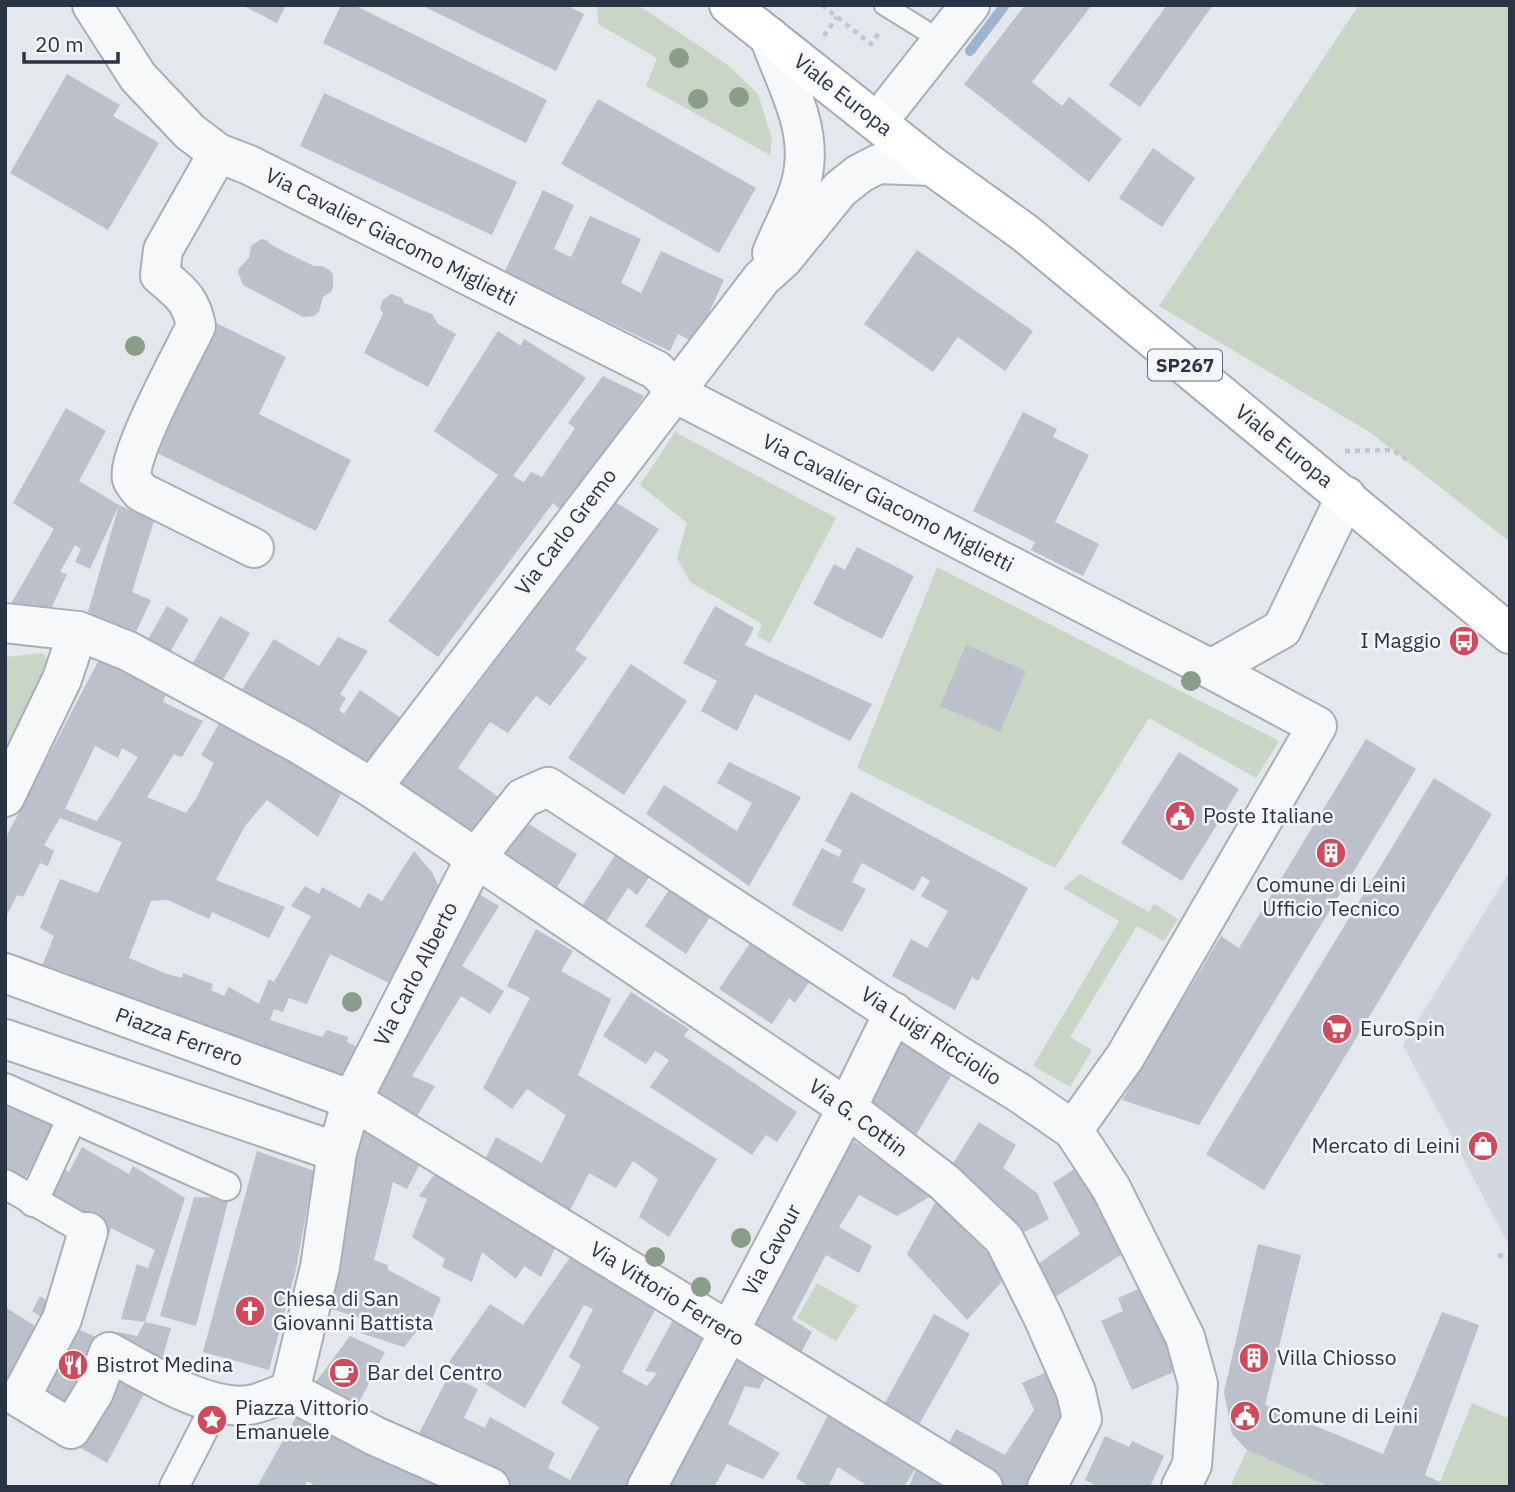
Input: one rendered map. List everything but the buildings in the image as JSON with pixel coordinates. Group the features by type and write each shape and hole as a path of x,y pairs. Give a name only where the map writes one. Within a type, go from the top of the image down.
{"main road":[{"name":"Viale Europa","path":"729,5 812,38 947,154 1025,233"},
{"name":"Viale Europa","path":"765,21 932,166 1025,233 1510,634"}],"street":[{"name":"Via Cavalier Giacomo Miglietti","path":"92,5 138,77 190,132 218,153 249,165 656,370 673,392 1317,726 1125,1057 1073,1130"},
{"path":"891,105 970,5"},
{"name":"Via Carlo Gremo","path":"762,278 791,208 804,166 803,132 795,102 765,21"},
{"path":"218,153 163,250 160,275 184,295 193,310 196,326 138,444 132,466 132,479 141,492 254,548"},
{"name":"Via Carlo Gremo","path":"372,788 762,278 783,259 840,189 878,164 932,166"},
{"path":"1211,669 1282,629 1346,496"},
{"path":"5,622 78,631 128,651 299,744 372,788 475,859"},
{"path":"5,797 62,679 78,631"},
{"name":"Via Luigi Ricciolio","path":"475,859 523,798 548,788 1073,1130 1111,1188 1185,1337 1198,1384 1192,1465 1181,1487"},
{"name":"Via Carlo Alberto","path":"290,1391 320,1267 337,1152 352,1100 475,859"},
{"name":"Via G. Cottin","path":"475,859 847,1108 944,1182 1004,1239 1076,1392 1082,1419 1047,1487"},
{"name":"Piazza Ferrero","path":"5,973 352,1100"},
{"name":"Via Cavour","path":"647,1487 847,1108 894,1012"},
{"path":"5,1039 337,1152"},
{"path":"5,1088 226,1186"},
{"name":"Via Vittorio Ferrero","path":"352,1100 983,1487"},
{"path":"33,1202 72,1118"},
{"path":"5,1184 88,1232 62,1319 20,1398 71,1429 94,1392 109,1352 203,1399 249,1405 290,1391 375,1436 490,1487"},
{"path":"174,1487 218,1401"}],"lane":[{"path":"885,15 942,41"}],"path":[{"path":"822,5 871,44 885,15"},
{"path":"1335,443 1345,452 1393,450 1408,461"},
{"path":"1498,1255 1510,1258"}],"shaded area":[{"name":"Mercato di Leini","path":"1510,871 1510,1247 1403,1045"}],"green space":[{"path":"597,5 638,5 729,66 758,94 772,139 770,155 646,86 657,58 598,24"},
{"path":"1359,5 1510,5 1510,542 1371,433 1159,306"},
{"path":"675,432 836,518 770,643 757,636 762,624 690,582 677,558 687,523 640,485"},
{"path":"937,567 1279,741 1256,778 1149,718 1055,868 857,768"},
{"path":"42,653 59,676 5,769 5,657"},
{"path":"1080,874 1149,912 1154,904 1178,919 1164,941 1137,926 1070,1037 1092,1050 1070,1087 1033,1066 1119,921 1063,888"},
{"path":"817,1283 858,1306 836,1341 797,1318"},
{"path":"1472,1403 1510,1419 1510,1487 1438,1487"},
{"path":"1247,1450 1331,1487 1230,1487"}],"waterway":[{"path":"970,51 1005,5"}],"place":[{"name":"I Maggio","path":"1464,641"},
{"name":"Poste Italiane","path":"1180,816"},
{"name":"Comune di Leini Ufficio Tecnico","path":"1331,853"},
{"name":"EuroSpin","path":"1337,1029"},
{"name":"Mercato di Leini","path":"1483,1146"},
{"name":"Chiesa di San Giovanni Battista","path":"250,1311"},
{"name":"Villa Chiosso","path":"1254,1358"},
{"name":"Bistrot Medina","path":"73,1365"},
{"name":"Bar del Centro","path":"344,1373"},
{"name":"Comune di Leini","path":"1245,1416"},
{"name":"Piazza Vittorio Emanuele","path":"212,1420"}]}
